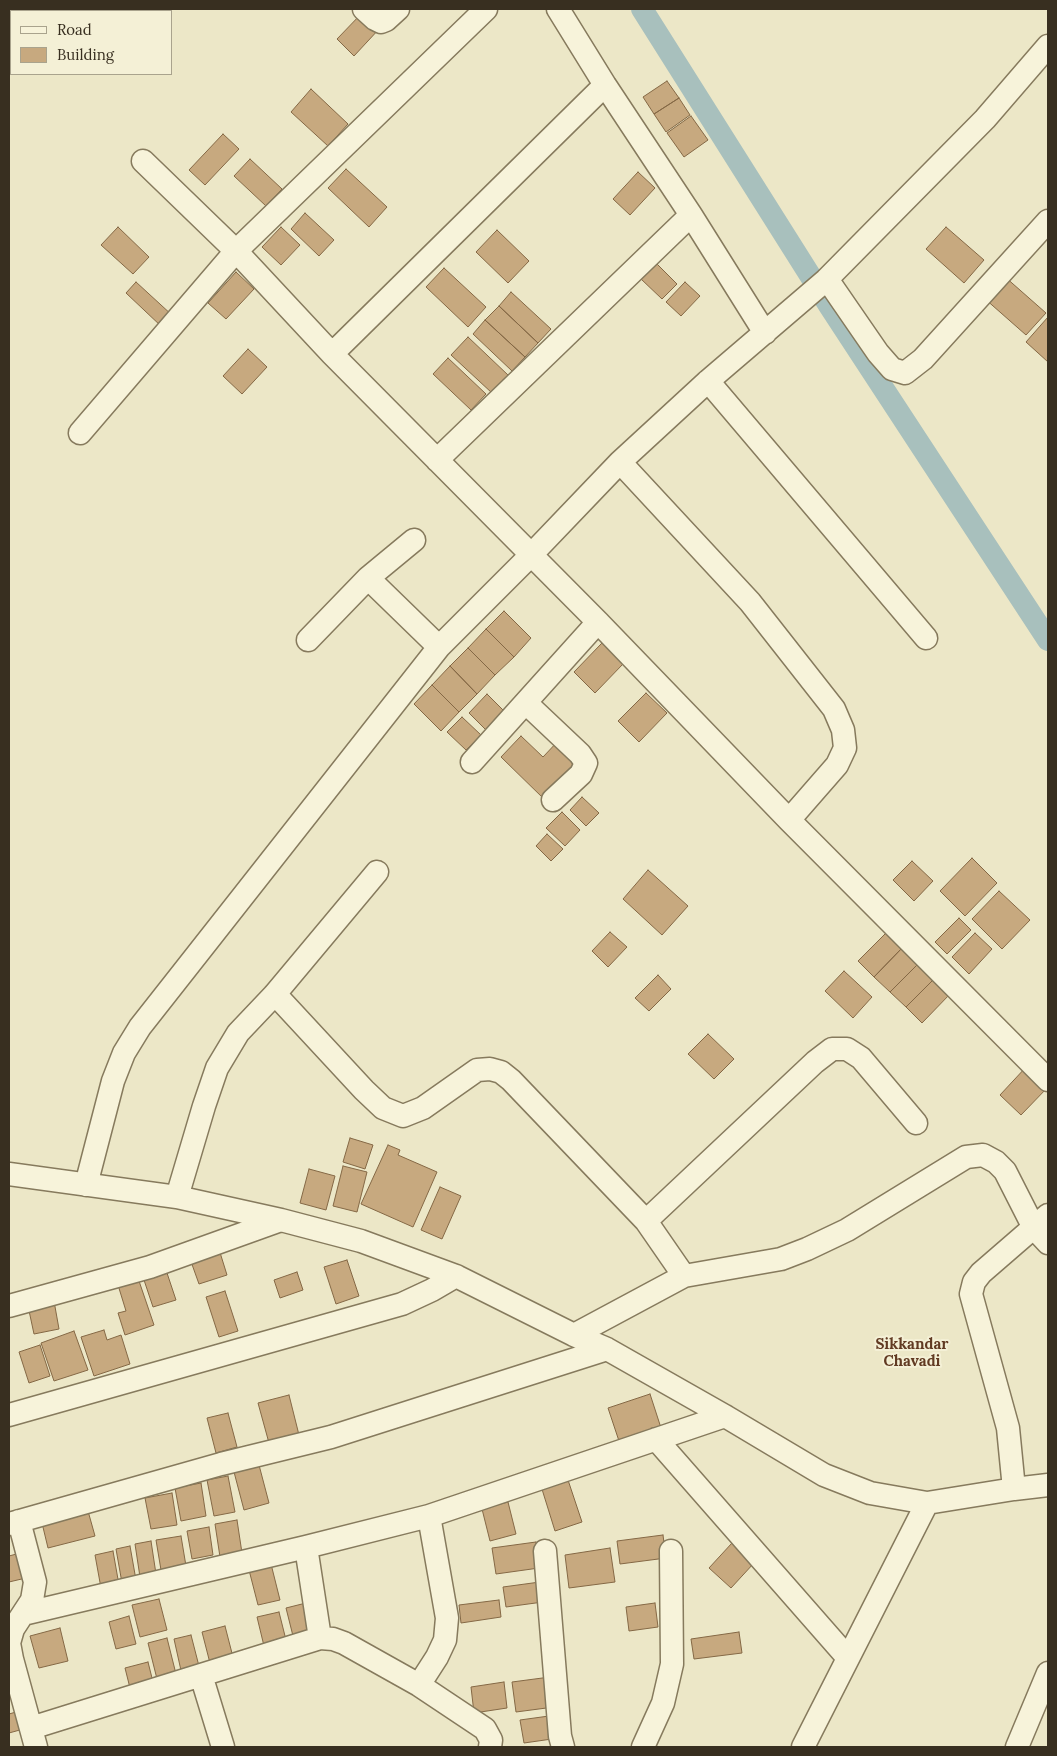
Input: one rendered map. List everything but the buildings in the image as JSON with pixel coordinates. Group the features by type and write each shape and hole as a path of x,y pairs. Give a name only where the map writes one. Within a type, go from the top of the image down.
{"street":[{"path":"364,9 381,22 398,9"},
{"path":"80,433 236,251 486,9"},
{"path":"558,9 765,333"},
{"path":"86,1185 113,1081 124,1053 140,1026 439,646 531,555 620,462 708,381 826,280 985,119 1048,46"},
{"path":"332,354 605,85"},
{"path":"144,161 236,251 332,354 598,622 789,820 1048,1080"},
{"path":"437,460 691,215"},
{"path":"826,280 878,353 892,369 906,373 923,358 1048,221"},
{"path":"708,381 926,638"},
{"path":"620,462 750,602 834,709 843,730 845,748 837,765 789,820"},
{"path":"308,640 368,578 414,540"},
{"path":"368,578 439,646"},
{"path":"472,762 598,622"},
{"path":"526,703 580,754 586,764 581,774 553,800"},
{"path":"177,1197 217,1068 238,1034 275,994 377,872"},
{"path":"275,994 364,1090 383,1108 403,1116 423,1108 477,1070 490,1069 501,1072 512,1080 646,1222 684,1276"},
{"path":"646,1222 815,1062 832,1049 847,1049 861,1058 916,1123"},
{"path":"574,1335 684,1276 782,1259 807,1249 848,1230 966,1157 983,1155 996,1162 1005,1171 1044,1229 981,1273 974,1282 972,1294 1008,1428 1014,1489"},
{"path":"9,1174 177,1197 281,1220 361,1241 456,1276 574,1335 607,1349 824,1475 870,1493 927,1503 1048,1485"},
{"path":"9,1306 150,1267 281,1220"},
{"path":"9,1415 402,1304 456,1276"},
{"path":"490,1747 491,1740 485,1729 419,1685 344,1643 333,1639 320,1638 201,1675 34,1738 9,1644 13,1629 32,1600 35,1582 14,1523 221,1464 331,1437 607,1349"},
{"path":"23,1614 429,1516 725,1416"},
{"path":"656,1439 848,1658"},
{"path":"803,1747 927,1503"},
{"path":"419,1685 437,1658 445,1640 447,1618 429,1516"},
{"path":"306,1547 320,1638"},
{"path":"545,1551 563,1747"},
{"path":"644,1747 663,1703 672,1664 671,1551"},
{"path":"1017,1747 1048,1673"},
{"path":"201,1675 223,1747"}],"waterway":[{"path":"642,9 830,307 1048,640"}],"district":[{"name":"Sikkandar Chavadi","path":"912,1354"}]}
